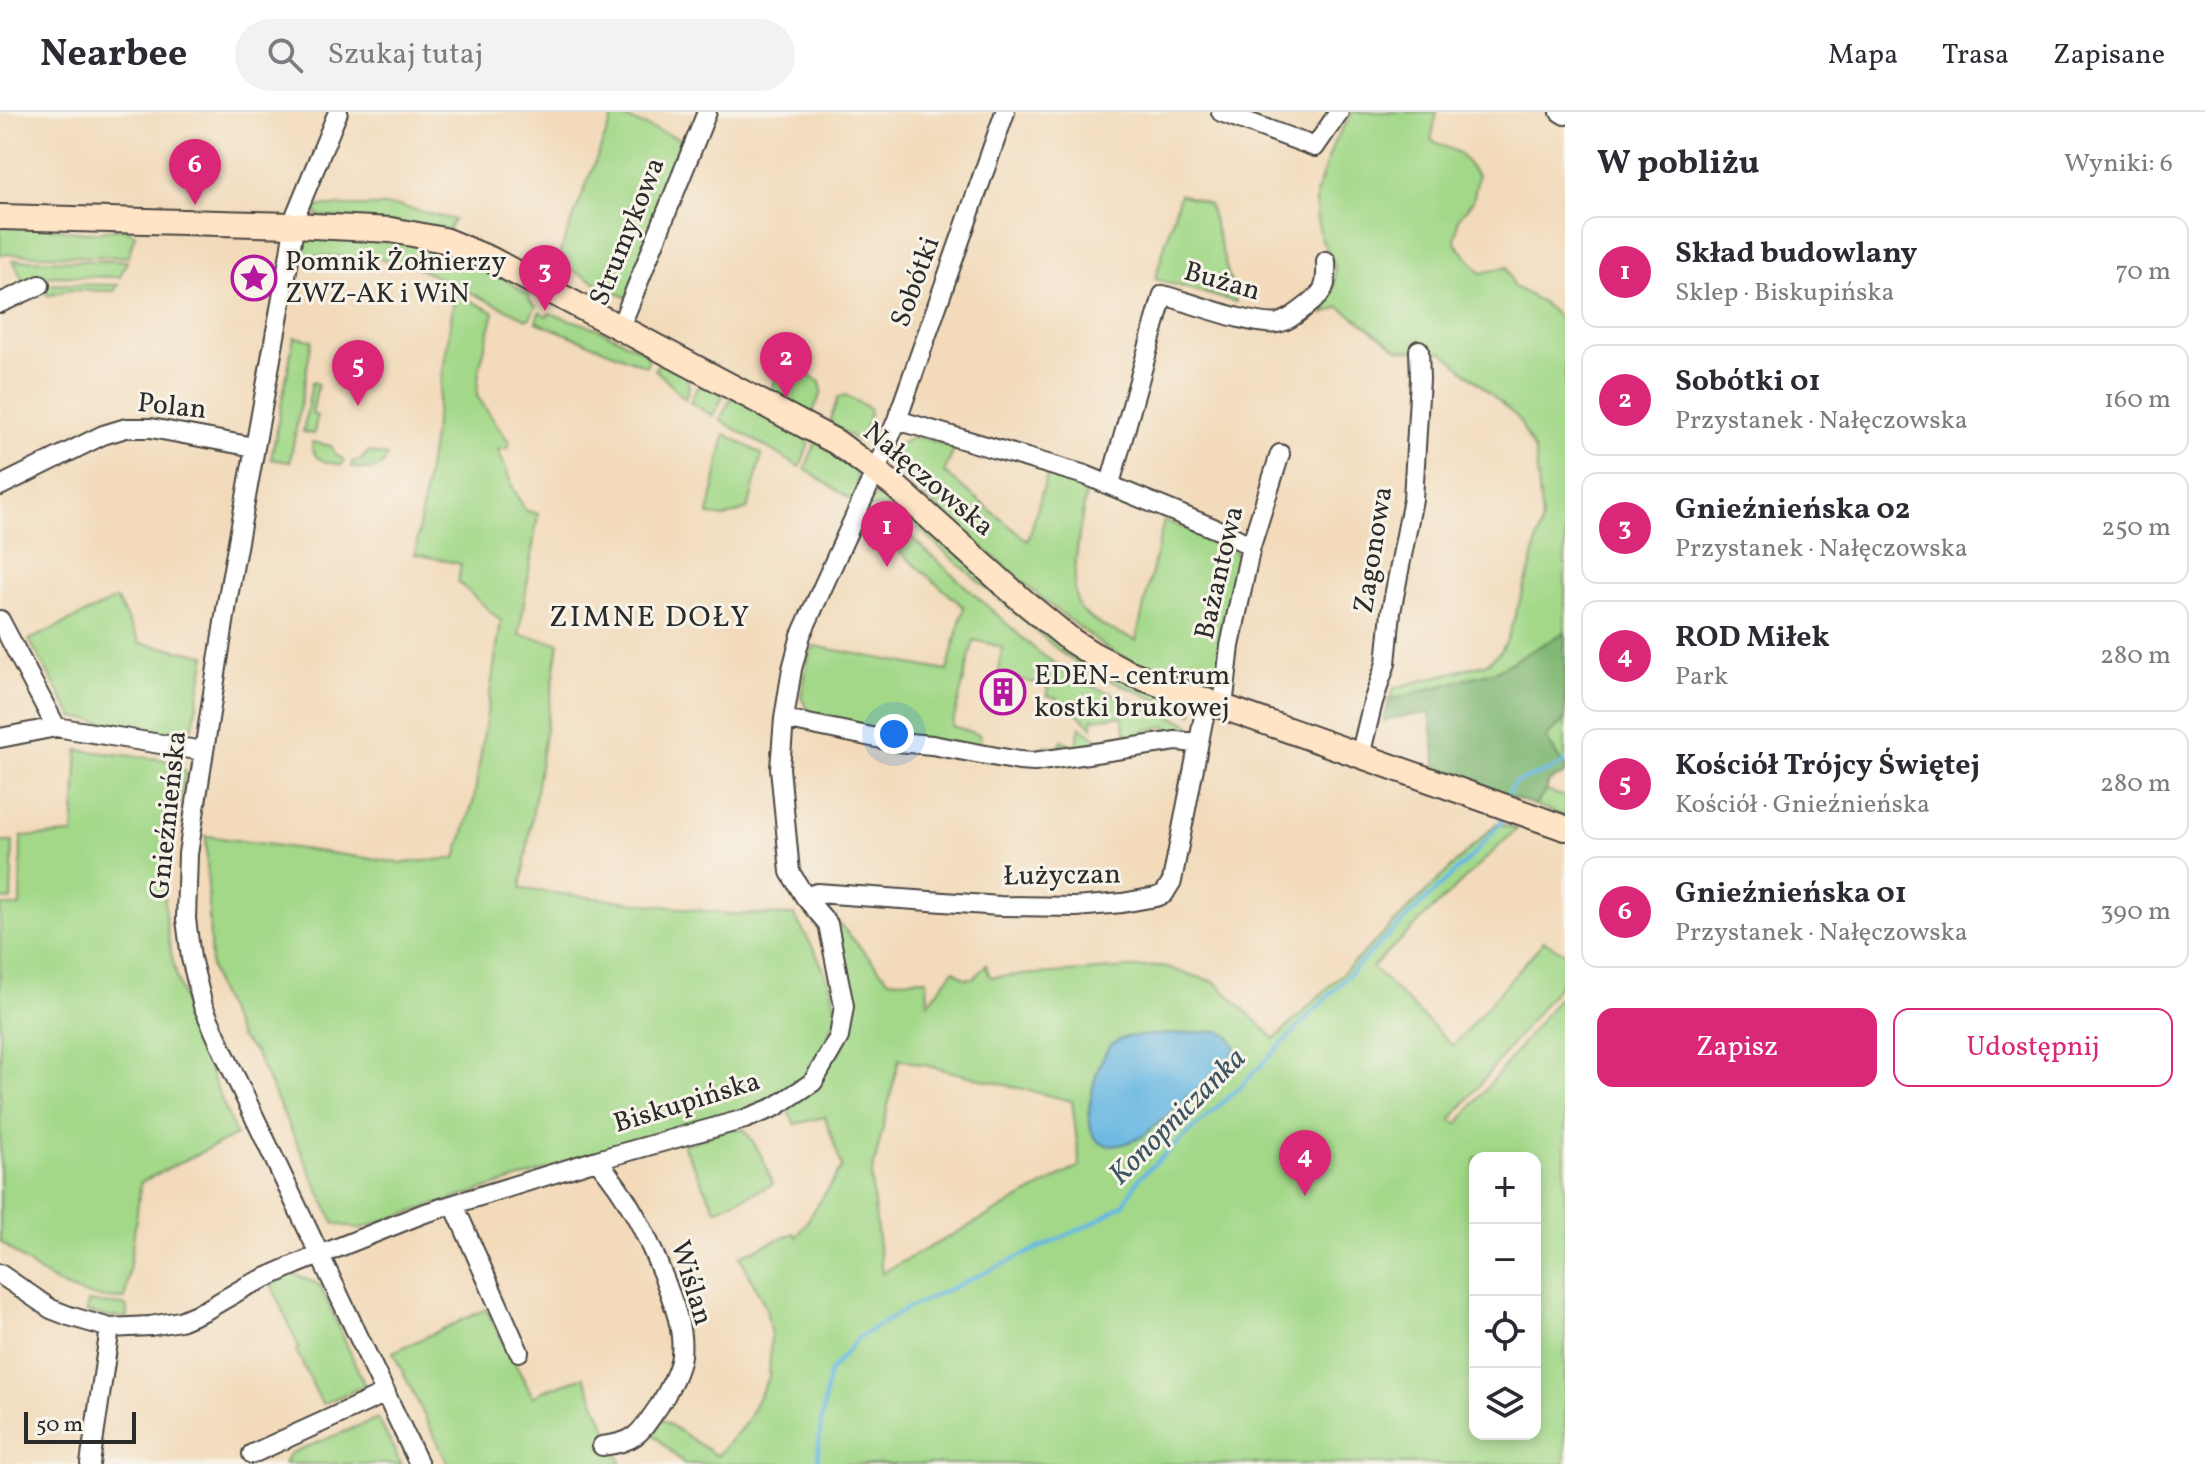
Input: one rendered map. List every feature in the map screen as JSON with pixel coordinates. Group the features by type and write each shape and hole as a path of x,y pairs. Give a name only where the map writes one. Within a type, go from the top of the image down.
{"main road":[{"name":"Nałęczowska","path":"0,217 391,230 451,242 490,259 836,442 876,470 1014,593 1072,641 1094,655 1127,672 1563,827"}],"street":[{"name":"Gnieźnieńska","path":"338,112 296,211 203,751 186,879 186,919 203,1006 419,1464"},
{"name":"Strumykowa","path":"620,328 707,112"},
{"name":"Sobótki","path":"876,470 897,420 1005,112"},
{"path":"1221,112 1315,147 1339,112"},
{"path":"1560,112 1565,115"},
{"name":"Bużan","path":"1110,484 1163,295 1259,323 1281,323 1322,294 1327,279 1326,261"},
{"path":"0,303 40,285"},
{"name":"Zagonowa","path":"1360,756 1386,663 1391,612 1413,499 1419,350"},
{"path":"897,420 1110,484 1251,546"},
{"name":"Polan","path":"0,486 103,435 126,428 151,428 254,447"},
{"name":"Bażantowa","path":"1216,704 1251,546 1280,454"},
{"name":"Biskupińska","path":"0,1274 51,1309 110,1328 180,1321 247,1286 422,1214 597,1160 745,1119 775,1107 813,1082 839,1037 844,1006 828,924 805,897 790,872 780,768 784,719 801,635 876,470"},
{"path":"0,620 56,727"},
{"name":"Łużyczan","path":"805,897 817,893 1038,908 1122,903 1164,894 1172,881 1198,743 1216,704"},
{"path":"784,719 868,737 1034,762 1176,741 1198,743"},
{"path":"0,738 56,727 203,751"},
{"name":"Wiślan","path":"597,1160 616,1183 645,1230 680,1325 681,1357 665,1397 636,1437 623,1443 602,1446"},
{"path":"454,1205 519,1352"},
{"path":"90,1464 110,1328"},
{"path":"252,1454 386,1393"}],"green space":[{"path":"1353,112 1437,112 1431,140 1459,153 1478,176 1473,201 1458,219 1455,243 1481,273 1507,267 1513,286 1540,301 1565,322 1565,632 1496,671 1389,700 1394,688 1487,663 1501,651 1530,570 1542,520 1535,452 1518,418 1443,352 1399,350 1340,307 1324,314 1335,282 1335,266 1321,238 1316,194 1334,142"},
{"path":"614,114 681,139 627,298 556,262"},
{"path":"1180,194 1209,204 1236,302 1155,279"},
{"path":"320,206 399,206 454,220 448,230 319,216 314,210"},
{"path":"0,225 34,225 83,232 121,229 135,235 128,257 0,254"},
{"path":"309,236 426,243 483,264 528,295 536,306 527,319 413,266 372,257 299,255 301,244"},
{"path":"13,260 127,261 120,277 50,276 26,287"},
{"path":"118,285 114,291 70,290 47,296 45,286"},
{"path":"455,293 494,312 479,370 477,396 509,442 507,449 498,449 514,490 525,510 538,514 519,635 559,643 521,889 730,914 794,915 831,986 837,1015 820,1054 800,1082 748,1109 358,1229 334,1223 255,1052 239,1037 216,986 211,967 206,836 402,863 456,858 474,799 501,621 458,582 461,564 415,554"},
{"path":"539,312 599,329 647,353 648,363 646,366 536,322"},
{"path":"294,337 312,340 290,462 271,459"},
{"path":"665,361 687,376 689,387 685,399 655,369"},
{"path":"784,362 820,382 822,392 812,414 771,390"},
{"path":"312,382 318,384 312,414 317,416 314,434 303,432"},
{"path":"708,384 724,394 713,416 690,402 697,388"},
{"path":"845,395 869,408 870,415 860,442 831,424 838,398"},
{"path":"732,396 806,436 809,443 800,467 720,420"},
{"path":"725,434 762,454 748,509 725,517 708,515"},
{"path":"920,437 955,448 944,472 1028,541 1047,475 1087,487 1075,570 1077,601 1081,610 1093,620 1136,640 1164,520 1227,545 1239,557 1226,641 1211,692 1106,648 1045,601 901,477 895,460 899,445"},
{"path":"816,441 856,470 858,487 853,501 805,469"},
{"path":"312,442 331,446 335,454 344,460 342,465 318,457"},
{"path":"368,452 387,456 377,468 351,467 352,462 361,460"},
{"path":"876,496 891,496 1065,647 1193,706 1193,714 1092,673 1064,655 895,509 867,507"},
{"path":"869,516 890,518 1037,651 1084,683 1190,724 1191,731 1172,733 1165,726 1144,731 1141,739 1127,739 1122,716 1092,719 1093,727 1076,713 1057,706 1057,698 1047,695 1048,687 999,673 1002,647 974,640 952,726 980,735 980,747 888,734 811,716 801,697 809,654 815,646 947,671 964,607 868,525"},
{"path":"116,599 140,643 206,655 193,726 177,734 73,717 29,640"},
{"path":"1565,632 1565,719 1546,738 1565,768 1565,774 1549,781 1546,791 1535,805 1437,772 1430,713 1384,721 1389,700 1496,671"},
{"path":"1565,719 1565,768 1545,738"},
{"path":"1080,726 1101,745 1032,754 1046,745 1058,748 1062,740 1076,746"},
{"path":"78,750 177,761 186,773 168,864 166,923 171,954 189,1017 236,1135 141,1182 125,1299 71,1290 56,1283 0,1241 0,906 20,906 21,837 73,834"},
{"path":"1546,791 1565,797 1565,816 1535,805"},
{"path":"1497,823 1517,829 1372,967 1453,1046 1544,941 1565,953 1565,978 1451,1120 1458,1124 1565,990 1565,1464 684,1464 649,1430 657,1416 717,1456 745,1424 769,1377 771,1335 766,1308 740,1256 794,1233 797,1237 842,1167 825,1117 795,1124 786,1108 841,1050 853,1017 836,920 889,980 927,979 928,1003 954,970 964,978 974,978 986,965 990,977 1161,966 1215,982 1275,1039","holes":["1220,1031 1088,1114 1098,1069 1109,1049 1117,1042 1127,1037","899,1059 1072,1101 1080,1166 882,1273 871,1178"]},
{"path":"0,842 13,842 11,900 0,899"},
{"path":"731,1128 745,1130 760,1153 773,1184 716,1210 683,1145"},
{"path":"292,1273 320,1285 365,1386 322,1404 296,1350 299,1348 271,1284"},
{"path":"88,1302 124,1305 127,1317 86,1312"},
{"path":"486,1309 533,1397 584,1377 622,1464 448,1464 393,1352"},
{"path":"378,1418 401,1464 284,1464 289,1454"}],"water":[{"path":"1220,1031 1231,1038 1235,1046 1234,1055 1222,1069 1143,1136 1124,1144 1110,1146 1100,1143 1090,1125 1091,1096 1101,1062 1112,1044 1127,1037"}],"waterway":[{"name":"Konopniczanka","path":"1507,797 1514,783 1558,767 1565,761"},
{"name":"Konopniczanka","path":"817,1464 829,1373 858,1338 906,1309 1091,1224 1123,1205 1140,1177 1242,1085 1367,956 1473,855 1500,824 1503,814"}],"place":[{"name":"Gnieźnieńska 01","path":"195,205"},
{"name":"Pomnik Żołnierzy ZWZ-AK i WiN","path":"254,278"},
{"name":"Gnieźnieńska 02","path":"545,311"},
{"name":"Sobótki 01","path":"786,398"},
{"name":"Kościół Trójcy Świętej","path":"358,406"},
{"name":"Skład budowlany","path":"887,567"},
{"name":"EDEN- centrum kostki brukowej","path":"1003,692"},
{"name":"ROD Miłek","path":"1305,1196"}],"district":[{"name":"ZIMNE DOŁY","path":"650,618"}]}
